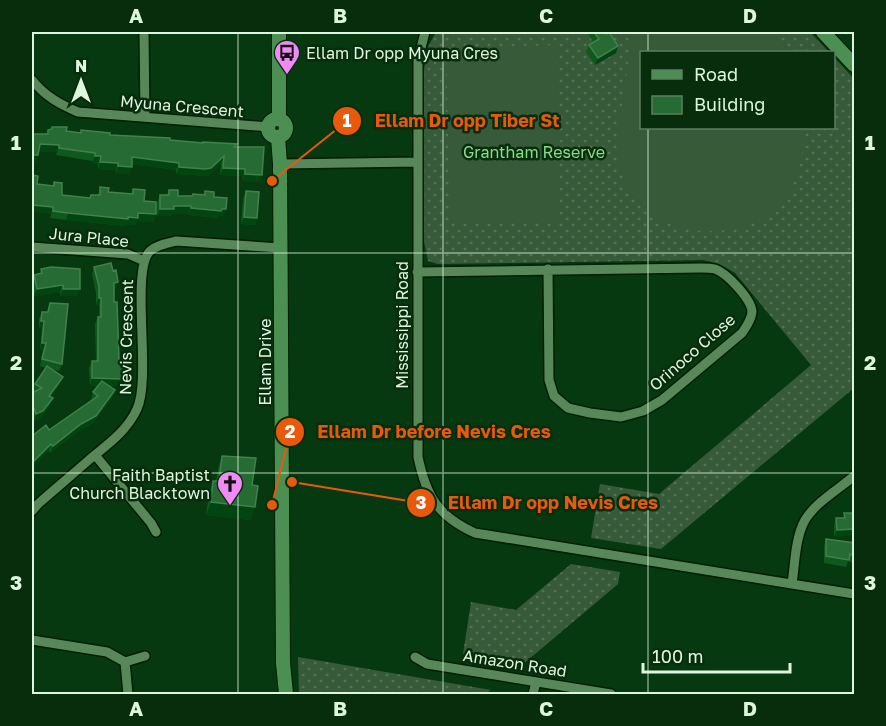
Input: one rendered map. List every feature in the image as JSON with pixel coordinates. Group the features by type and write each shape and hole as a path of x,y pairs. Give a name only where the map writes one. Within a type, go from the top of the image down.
{"street":[{"path":"144,32 145,117"},
{"name":"Ellam Drive","path":"279,32 275,127 280,164 283,663 286,694"},
{"name":"Mississippi Road","path":"425,32 418,60 418,457 422,479 430,498 445,516 475,533 855,594"},
{"path":"823,32 855,65"},
{"name":"Myuna Crescent","path":"32,80 57,103 78,112 275,127"},
{"path":"280,164 418,162"},
{"name":"Nevis Crescent","path":"32,511 121,433 131,421 138,407 142,376 142,277 144,261 150,251 162,244 176,241 280,248"},
{"name":"Jura Place","path":"32,247 128,254 144,261"},
{"name":"Orinoco Close","path":"417,272 548,269 716,269 728,277 747,299 752,310 750,322 742,333 662,400 643,411 621,417 568,408 554,396 549,380 548,269"},
{"path":"94,455 156,532"},
{"path":"792,584 799,537 805,521 815,509 855,476"},
{"path":"32,640 107,652 125,662 145,656"},
{"name":"Amazon Road","path":"415,657 427,664 611,694"},
{"path":"125,662 128,694"},
{"path":"533,694 536,682"}],"green space":[{"name":"Grantham Reserve","path":"436,32 810,32 828,51 640,51 640,129 835,129 835,58 854,79 854,388 661,549 591,538 600,484 659,494 811,365 735,273 721,265 704,260 438,264 428,261 424,241 421,90 427,49"},
{"path":"633,32 766,32 782,43 787,51 640,51 640,129 806,129 801,158 786,197 772,213 757,221 721,231 684,228 666,222 651,213 627,186 620,167 617,142"},
{"path":"556,45 560,220 450,222 446,48"},
{"path":"571,564 620,572 618,584 522,665 463,654 471,602 516,610"},
{"path":"298,657 491,690 485,694 299,694"}],"building":[{"path":"594,32 606,34 609,32 618,46 598,58 589,45 599,39"},
{"path":"52,127 67,127 66,131 81,133 81,130 110,133 110,135 237,144 234,147 264,147 262,175 245,174 245,169 223,168 224,156 211,168 205,169 179,167 179,163 132,157 132,167 118,166 118,163 100,162 101,156 95,156 95,153 59,148 59,145 40,144 38,155 32,155 32,134 48,134 48,130"},
{"path":"32,175 38,176 37,184 54,186 54,182 62,183 62,195 90,198 91,195 100,195 100,187 109,188 108,192 133,194 133,189 145,190 144,201 156,202 156,214 138,213 138,218 128,217 128,219 53,211 53,207 32,205"},
{"path":"169,190 178,190 178,196 205,195 205,191 214,192 214,197 227,198 226,209 221,211 174,206 174,209 160,209 160,195 169,195"},
{"path":"246,191 259,192 257,218 244,217"},
{"path":"111,263 113,271 116,270 118,282 114,283 114,302 117,302 119,360 123,360 122,379 92,378 92,361 98,361 98,317 101,317 101,298 99,298 99,286 94,267"},
{"path":"51,267 80,269 80,289 63,289 63,285 37,289 34,275 42,273 41,269"},
{"path":"50,303 68,304 62,364 42,359 46,343 42,343 44,321 41,321 42,312 48,312"},
{"path":"47,366 63,377 49,396 53,398 43,411 36,414 32,403 32,393 42,388 35,384"},
{"path":"102,381 115,390 96,416 81,424 53,446 51,444 32,463 32,436 46,425 49,430 98,396 93,392"},
{"path":"222,456 256,458 252,485 258,486 255,507 211,502 213,481 219,481"},
{"path":"844,513 855,513 855,529 837,530 836,518 845,518"},
{"path":"826,539 855,543 855,556 850,554 849,560 826,556"}],"place":[{"name":"Ellam Dr opp Myuna Cres","path":"287,76"},
{"name":"Ellam Dr opp Tiber St","path":"272,181"},
{"name":"Ellam Dr opp Nevis Cres","path":"292,482"},
{"name":"Ellam Dr before Nevis Cres","path":"272,505"},
{"name":"Faith Baptist Church Blacktown","path":"230,507"}]}
